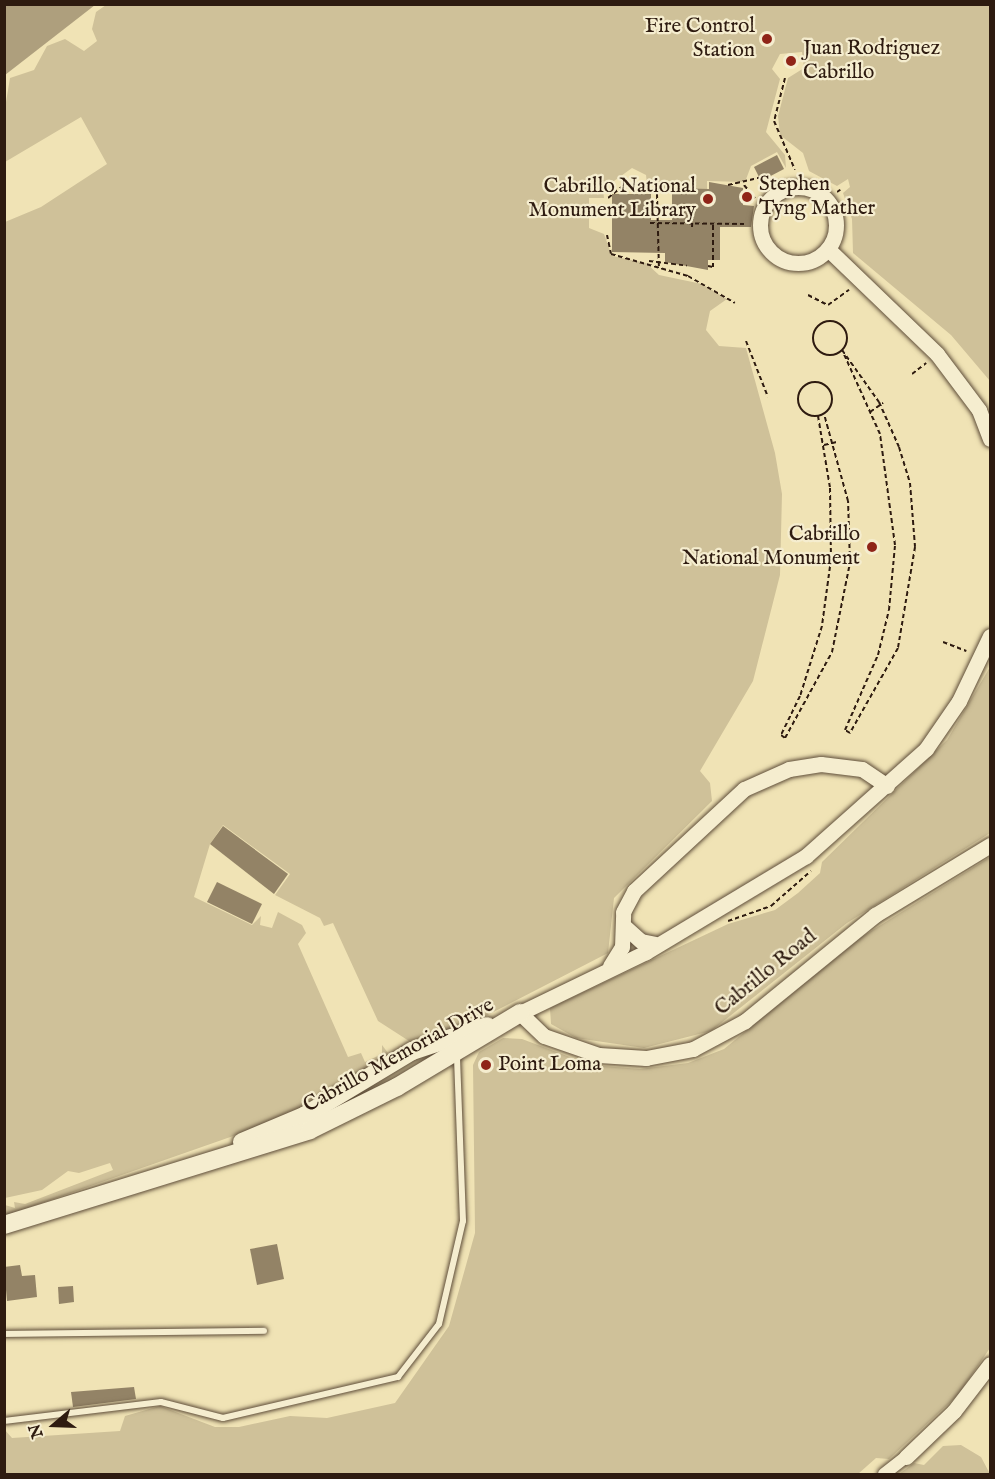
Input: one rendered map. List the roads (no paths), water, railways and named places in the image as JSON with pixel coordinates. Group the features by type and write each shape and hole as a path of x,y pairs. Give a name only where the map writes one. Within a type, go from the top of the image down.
{"main road":[{"name":"Cabrillo Memorial Drive","path":"4,1224 310,1130 457,1053 520,1013"},
{"name":"Cabrillo Memorial Drive","path":"194,1164 304,1116 412,1051 520,1013"}],"street":[{"path":"798,187 825,196 836,213 837,233 829,250 809,264 785,262 769,251 760,234 761,214 771,197 798,187"},
{"path":"829,250 937,354 980,410 990,434"},
{"name":"Cabrillo Memorial Drive","path":"520,1013 655,944 782,874 887,786 940,730 990,636"},
{"path":"610,966 622,947 627,902 649,874 758,780 804,766 837,765 862,770 887,786"},
{"name":"Cabrillo Road","path":"520,1013 544,1036 599,1055 646,1058 693,1049 745,1021 875,915 990,844"},
{"path":"623,925 641,941 655,944"},
{"path":"884,1474 906,1457 954,1411 990,1364"}],"lane":[{"path":"4,1421 161,1402 223,1418 398,1377 440,1324 463,1221 457,1053"},
{"path":"4,1334 264,1331"}],"place":[{"name":"Fire Control Station","path":"767,39"},
{"name":"Juan Rodriguez Cabrillo","path":"791,61"},
{"name":"Stephen Tyng Mather","path":"747,197"},
{"name":"Cabrillo National Monument Library","path":"708,199"},
{"name":"Cabrillo National Monument","path":"872,547"},
{"name":"Point Loma","path":"486,1065"}]}
